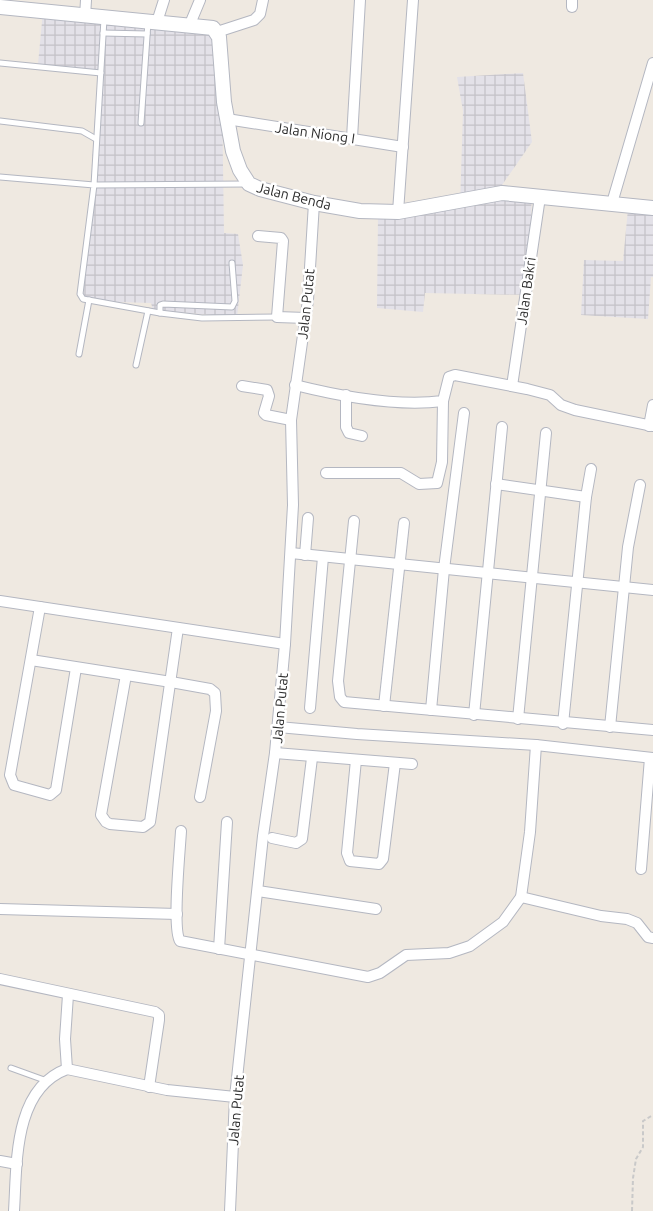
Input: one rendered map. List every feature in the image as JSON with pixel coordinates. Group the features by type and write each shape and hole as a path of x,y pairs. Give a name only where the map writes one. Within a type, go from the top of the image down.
{"street":[{"path":"85,17 86,0"},
{"path":"151,26 164,0"},
{"path":"190,24 200,0"},
{"path":"0,7 104,18 151,26 190,24 209,26 217,32 254,20 260,14 263,0"},
{"path":"352,138 360,0"},
{"path":"398,212 413,0"},
{"name":"Jalan Benda","path":"217,32 227,119 240,170 249,184 314,203 360,211 398,212 486,194 502,193 653,208"},
{"path":"612,203 653,63"},
{"name":"Jalan Niong I","path":"227,119 403,147"},
{"name":"Jalan Bakri","path":"512,386 540,197"},
{"name":"Jalan Putat","path":"230,1211 235,1098 250,955 278,727 285,644 293,505 291,420 294,385 306,318 314,203"},
{"path":"258,236 281,238 283,241 278,317 306,318"},
{"path":"326,474 401,473 419,484 437,483 442,462 443,400 449,377 455,376 512,386 550,395 561,405 575,410 651,426 653,405"},
{"path":"294,385 346,395 407,401 443,400"},
{"path":"242,386 267,390 269,396 264,413 291,420"},
{"path":"346,395 346,427 350,433 362,436"},
{"path":"432,710 444,569 464,413"},
{"path":"474,715 502,427"},
{"path":"518,719 546,433"},
{"path":"564,724 586,497 591,469"},
{"path":"496,484 586,497"},
{"path":"610,727 628,547 640,485"},
{"path":"305,555 308,518"},
{"path":"354,521 338,690 344,702 564,724 653,730"},
{"path":"384,706 398,564 404,523"},
{"path":"291,554 350,558 487,575 653,590"},
{"path":"310,708 323,557"},
{"path":"0,601 285,644"},
{"path":"40,607 10,779 14,785 50,795 56,790 76,668"},
{"path":"126,675 101,815 110,824 143,826 150,822 178,628"},
{"path":"31,660 171,682 210,689 216,693 216,711 200,797"},
{"path":"278,727 356,734 536,745 651,758 640,869"},
{"path":"181,831 177,914 178,938 180,941 368,977 380,973 406,955 449,953 470,946 504,922 521,897 530,832 536,745"},
{"path":"275,753 312,758 412,764"},
{"path":"272,838 296,843 302,838 312,758"},
{"path":"356,760 347,853 350,861 379,864 383,858 395,763"},
{"path":"220,949 227,822"},
{"path":"258,891 376,909"},
{"path":"521,897 600,916 627,918 636,923 648,937 653,938"},
{"path":"0,910 177,914"},
{"path":"0,979 68,995 142,1008 159,1015 149,1087"},
{"path":"67,1069 65,1039 68,995"},
{"path":"14,1211 17,1164 24,1117 29,1105 57,1073 67,1069 149,1087 235,1098"},
{"path":"0,1161 17,1164"}],"lane":[{"path":"104,18 94,184 86,232 80,294 83,299 160,313 202,318 278,317"},
{"path":"103,33 151,26 141,123"},
{"path":"0,63 101,73"},
{"path":"0,121 82,130 96,140"},
{"path":"0,177 94,184 249,184"},
{"path":"160,313 160,305 163,304 232,307 235,301 232,263"},
{"path":"79,354 89,300"},
{"path":"136,365 148,311"},
{"path":"11,1068 48,1082"}],"path":[{"path":"632,1211 633,1178 636,1160 643,1147 643,1121 653,1115"}],"shaded area":[{"path":"43,11 206,30 219,37 224,233 238,234 243,265 237,317 153,310 151,303 83,301 98,72 38,64"},
{"path":"523,73 532,142 502,185 532,190 528,295 425,293 423,312 377,308 378,215 460,207 463,111 457,77"},
{"path":"628,209 653,212 653,277 651,277 648,319 581,315 584,260 623,261"}]}
